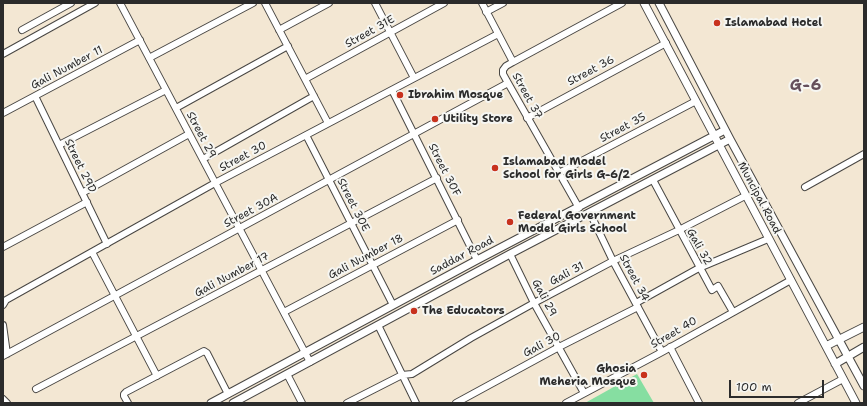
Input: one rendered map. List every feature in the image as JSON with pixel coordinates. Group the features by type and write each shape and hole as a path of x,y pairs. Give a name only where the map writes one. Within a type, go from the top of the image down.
{"street":[{"path":"22,30 71,3"},
{"path":"3,54 95,3"},
{"name":"Street 29","path":"120,3 310,362"},
{"path":"149,58 252,3"},
{"path":"266,3 328,123"},
{"path":"279,30 329,3"},
{"path":"375,3 414,78"},
{"name":"Street 31E","path":"305,79 444,3"},
{"path":"482,3 513,62"},
{"path":"486,12 503,3"},
{"name":"Street 37","path":"579,208 527,118 503,74 503,70 506,66 513,62 622,3"},
{"name":"Muncipal Road","path":"644,3 856,403"},
{"path":"659,3 725,130 864,386"},
{"name":"Street 30","path":"3,305 6,300 215,183 498,34"},
{"name":"Gali Number 11","path":"3,113 140,40"},
{"name":"Street 36","path":"527,118 666,43"},
{"path":"176,108 288,46"},
{"name":"Street 30A","path":"5,355 508,83"},
{"path":"59,145 166,90"},
{"name":"Street 30F","path":"392,90 478,260"},
{"name":"Street 29D","path":"35,96 107,244"},
{"path":"202,159 314,96"},
{"name":"Street 35","path":"559,173 696,101"},
{"name":"Saddar Road","path":"211,403 725,130"},
{"path":"82,193 189,134"},
{"name":"Street 30E","path":"306,135 394,305"},
{"name":"Saddar Road","path":"232,403 510,254 730,139"},
{"path":"805,187 864,154"},
{"name":"Gali Number 17","path":"36,389 437,178"},
{"name":"Gali 32","path":"653,180 712,290 718,286 733,312"},
{"name":"Gali 31","path":"347,403 402,375 412,374 471,338 534,303 613,261 679,230 745,196"},
{"path":"3,247 87,202"},
{"name":"Street 34","path":"590,213 613,261 662,352"},
{"name":"Gali Number 18","path":"284,312 458,220"},
{"name":"Gali 30","path":"456,403 637,305 699,268 768,239"},
{"path":"92,252 157,376"},
{"name":"Gali 29","path":"510,254 534,303 584,393"},
{"name":"Street 40","path":"566,403 584,393 601,387 791,280"},
{"path":"3,325 5,355"},
{"path":"378,326 416,403"},
{"path":"826,346 864,326"},
{"path":"670,347 699,403"},
{"path":"835,364 864,347"},
{"path":"128,403 124,394 206,352 228,394"},
{"path":"287,374 302,403"},
{"path":"798,403 843,379"},
{"path":"3,399 7,403"}],"green space":[{"path":"637,374 654,403 585,403"}],"place":[{"name":"Islamabad Hotel","path":"717,23"},
{"name":"Ibrahim Mosque","path":"400,95"},
{"name":"Utility Store","path":"435,119"},
{"name":"Islamabad Model School for Girls G-6/2","path":"495,168"},
{"name":"Federal Government Model Girls School","path":"510,222"},
{"name":"The Educators","path":"414,311"},
{"name":"Ghosia Meheria Mosque","path":"644,375"}],"district":[{"name":"G-6","path":"806,86"}]}
